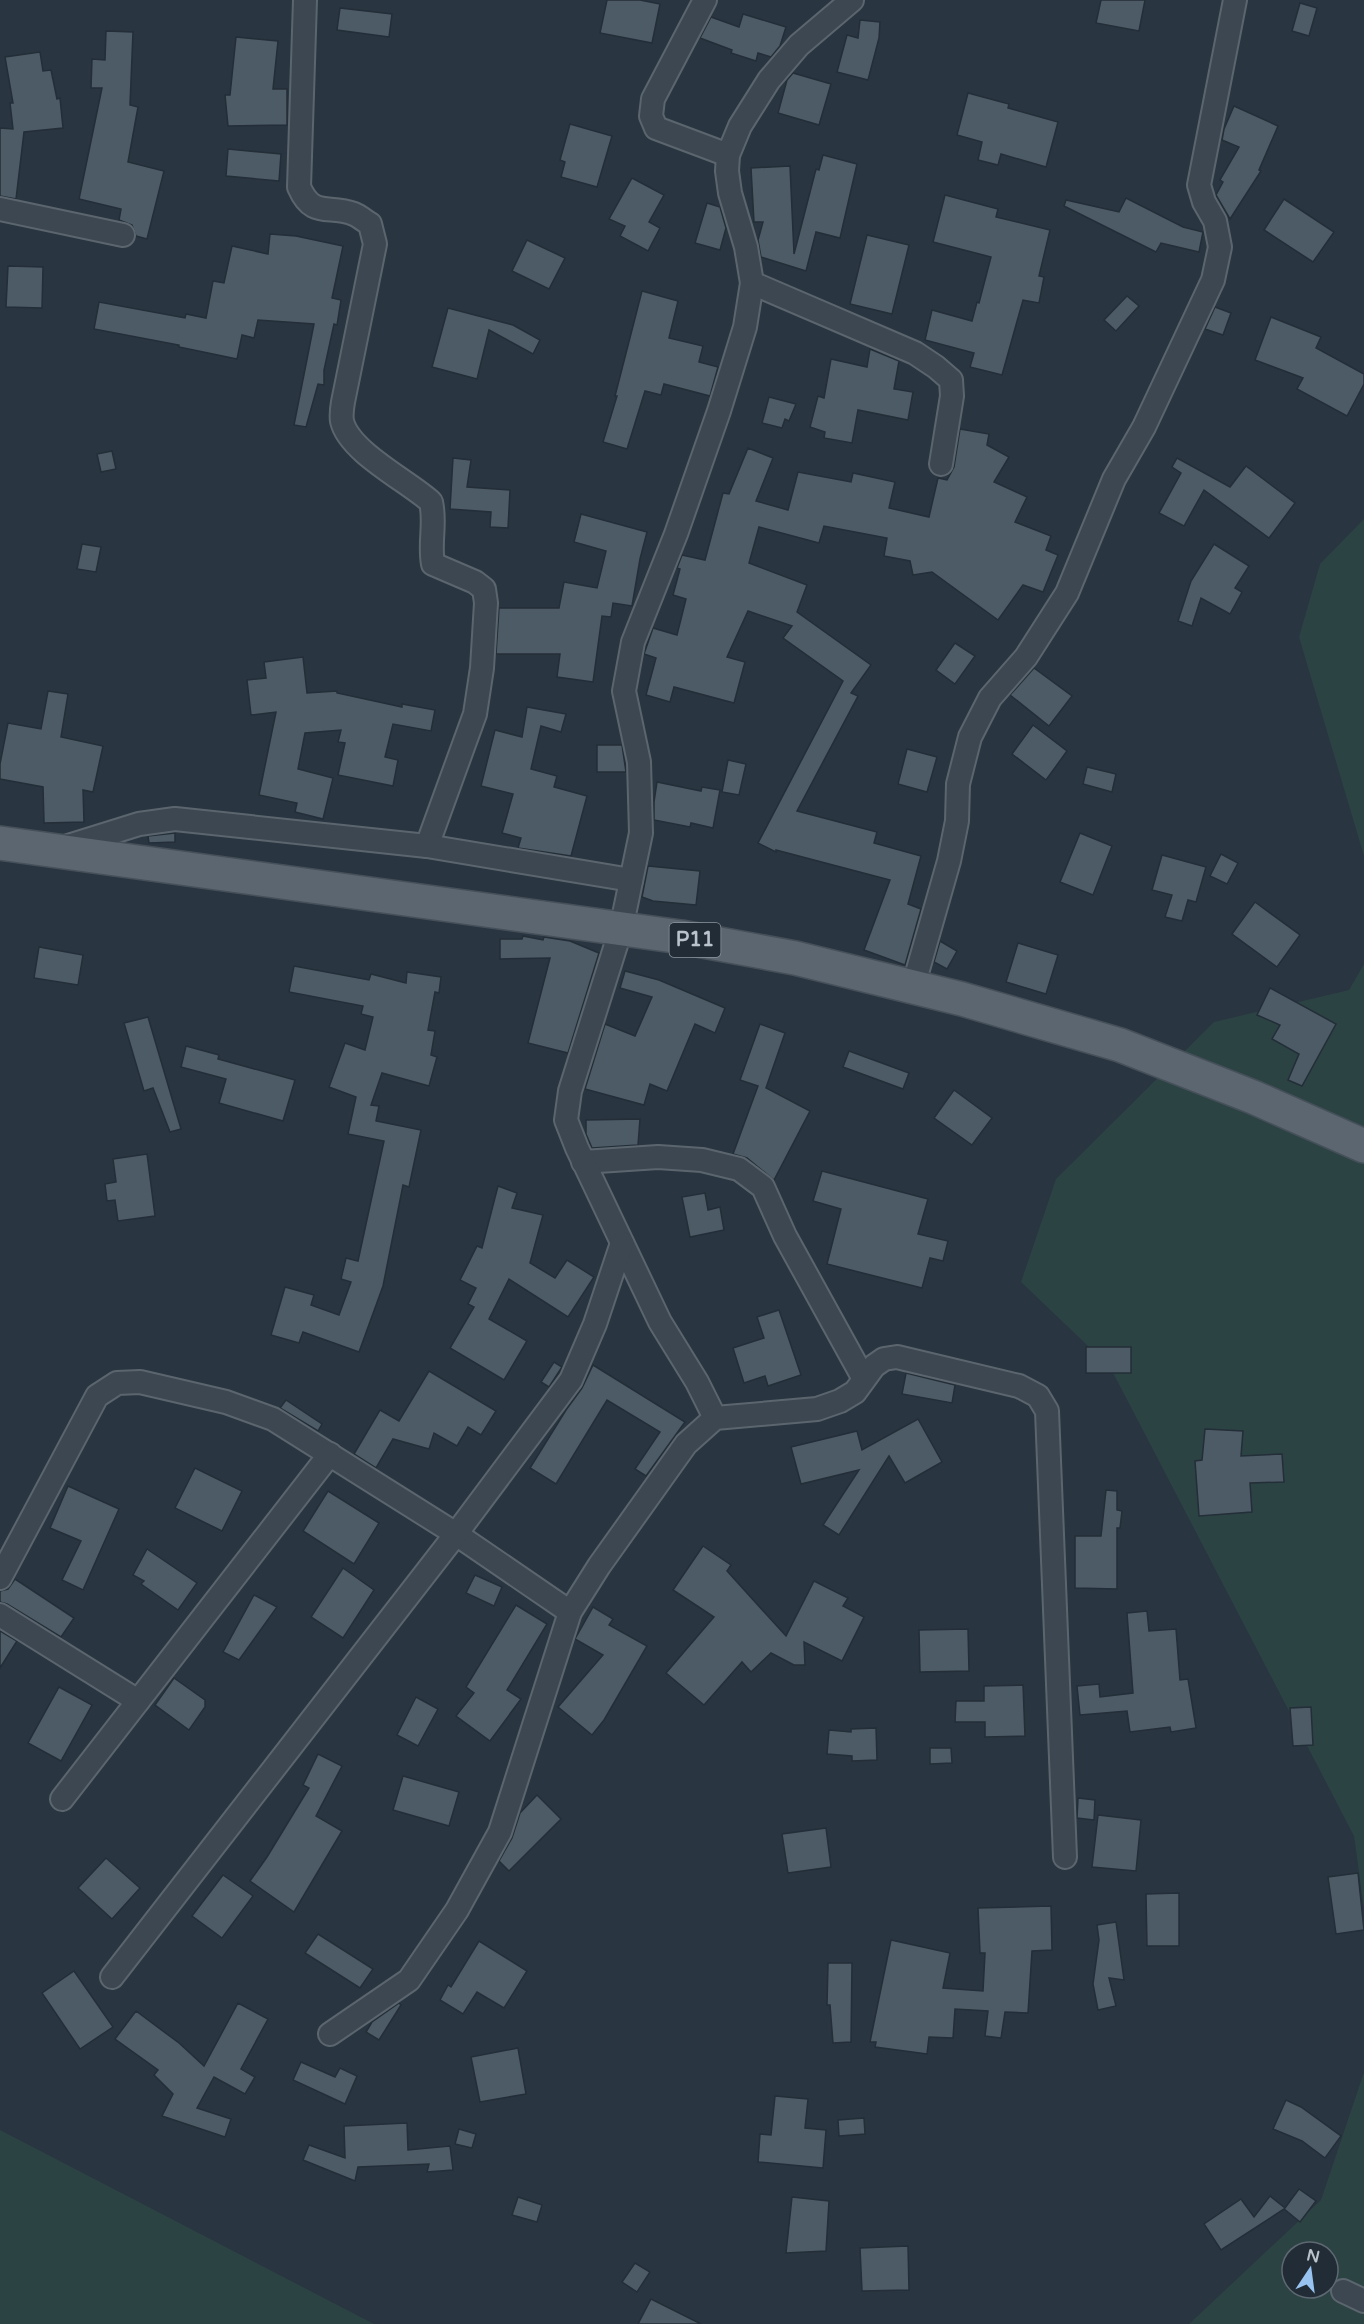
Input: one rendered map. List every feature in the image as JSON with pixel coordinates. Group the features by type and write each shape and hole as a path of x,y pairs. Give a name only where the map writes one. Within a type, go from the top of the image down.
{"main road":[{"name":"P11","path":"0,843 681,937 795,958 962,999 1120,1045 1253,1097 1364,1146"}],"street":[{"path":"305,0 299,187 304,199 316,208 353,213 370,224 375,244 341,419 347,434 365,451 390,473 431,502 434,516 431,552 433,564 475,582 484,589 486,603 482,668 475,714 427,846"},
{"path":"705,0 653,99 651,116 656,128 728,155"},
{"path":"715,1418 697,1382 660,1322 583,1162 566,1120 570,1091 621,929 641,833 639,762 624,691 633,642 676,534 719,411 745,327 752,283 746,247 730,194 727,171 728,155 740,126 769,80 799,45 852,0"},
{"path":"913,987 949,861 957,821 958,784 970,737 990,698 1026,657 1067,593 1114,479 1144,427 1213,280 1220,247 1215,220 1204,202 1199,185 1235,0"},
{"path":"0,209 123,235"},
{"path":"752,283 915,354 951,380 952,396 941,464"},
{"path":"52,851 139,824 175,819 427,846 631,880"},
{"path":"583,1162 658,1156 702,1160 739,1169 763,1187 785,1236 864,1379"},
{"path":"112,1977 456,1534 571,1380 595,1324 622,1243"},
{"path":"330,2034 409,1980 457,1910 500,1832 570,1612 599,1566 686,1444 715,1418 816,1409 840,1401 855,1392 874,1366 884,1359 897,1357 1019,1386 1038,1396 1047,1411 1065,1857"},
{"path":"0,1578 97,1396 117,1383 140,1382 226,1402 273,1419 456,1534 570,1612"},
{"path":"62,1799 330,1454"},
{"path":"0,1615 138,1701"},
{"path":"1343,2291 1364,2301"}],"green space":[{"path":"1364,519 1364,856 1299,637 1320,564"},
{"path":"1364,964 1364,1909 1354,1836 1110,1367 1021,1282 1056,1179 1214,1022 1349,990"},
{"path":"1364,2072 1364,2324 1189,2324 1321,2200"},
{"path":"0,2130 374,2324 0,2324"}],"building":[{"path":"607,0 640,0 660,4 652,43 600,33"},
{"path":"1101,0 1145,0 1139,31 1096,23"},
{"path":"1300,3 1317,8 1309,36 1292,31"},
{"path":"340,8 392,14 389,37 337,30"},
{"path":"743,14 786,27 780,46 771,57 758,53 756,61 731,53 732,50 700,38 711,17 739,27"},
{"path":"860,20 880,22 879,38 868,80 837,72 847,35 858,38"},
{"path":"106,31 133,32 130,105 138,107 128,162 164,171 147,239 136,236 132,225 119,220 121,209 79,199 102,88 91,88 92,59 105,60"},
{"path":"236,37 278,41 273,89 287,89 287,125 228,126 225,95 230,95"},
{"path":"40,52 43,71 51,70 57,99 60,98 63,128 24,132 16,199 0,196 0,128 13,129 10,103 13,103 5,57"},
{"path":"793,73 831,84 819,125 778,113 787,80"},
{"path":"968,93 1009,104 1008,108 1058,122 1046,167 1001,154 998,165 978,160 982,142 957,135"},
{"path":"1234,106 1278,126 1259,170 1261,171 1230,219 1216,195 1223,182 1220,180 1239,147 1222,140"},
{"path":"570,124 612,136 597,187 561,177 565,162 560,160"},
{"path":"228,149 281,154 279,181 226,176"},
{"path":"823,155 857,164 840,238 816,232 806,271 761,257 758,240 763,222 754,222 751,168 790,166 794,254 816,169 819,170"},
{"path":"632,178 664,195 649,222 660,228 648,251 620,236 625,226 609,219"},
{"path":"945,195 998,209 996,217 1050,230 1039,276 1044,277 1039,303 1023,300 1002,375 970,367 974,353 925,340 932,310 972,321 991,257 933,242"},
{"path":"1126,198 1183,227 1203,232 1199,252 1161,243 1156,252 1064,206 1066,200 1119,212"},
{"path":"1284,199 1334,232 1313,262 1264,230"},
{"path":"707,203 720,207 726,228 720,250 695,243"},
{"path":"270,234 296,236 343,246 332,298 341,300 337,325 334,324 324,370 324,385 318,384 306,427 294,425 314,324 258,320 254,338 242,335 237,359 94,329 99,302 185,318 186,314 206,318 213,281 224,283 232,246 268,254"},
{"path":"867,235 909,245 892,314 850,304"},
{"path":"527,240 565,258 549,289 512,271"},
{"path":"8,266 43,267 42,308 6,307"},
{"path":"642,291 678,301 669,338 703,346 699,362 718,367 710,396 664,384 661,395 645,391 627,449 603,442 617,396 615,396"},
{"path":"1127,296 1139,306 1116,331 1104,320"},
{"path":"1215,307 1231,313 1223,335 1205,329"},
{"path":"448,308 513,325 540,340 533,354 489,330 477,379 432,367"},
{"path":"1271,317 1321,337 1316,348 1364,374 1364,384 1347,416 1297,389 1303,378 1255,360"},
{"path":"870,349 899,361 894,389 913,392 908,420 858,410 852,443 824,438 825,432 810,427 818,396 824,398 831,359 867,367"},
{"path":"769,397 796,404 789,421 785,419 782,428 762,423"},
{"path":"960,429 989,434 987,445 1009,457 994,482 1027,497 1015,522 1051,536 1046,550 1058,555 1043,592 1023,585 998,620 932,572 913,575 910,561 884,556 887,538 824,526 819,543 759,527 749,563 807,585 797,612 871,665 851,693 858,696 797,811 877,832 874,843 921,856 908,904 921,909 905,965 864,950 890,880 776,850 776,852 758,843 843,681 783,638 792,626 748,611 727,657 745,662 734,703 674,687 670,702 646,695 656,658 644,654 653,628 677,635 686,599 673,595 680,569 677,568 682,555 705,560 723,493 729,494 748,448 773,458 756,501 788,510 798,472 851,482 853,473 895,482 889,508 929,517 938,478 947,480 954,467"},
{"path":"112,451 116,469 101,472 97,454"},
{"path":"453,458 471,460 467,487 510,490 508,528 490,527 491,512 450,509"},
{"path":"1177,458 1230,487 1246,466 1295,503 1269,538 1204,490 1184,526 1159,513 1181,473 1172,467"},
{"path":"581,514 647,532 632,606 613,603 611,617 602,616 593,682 557,677 560,654 496,654 499,608 559,608 564,582 597,588 606,551 574,542"},
{"path":"82,544 101,547 96,572 77,569"},
{"path":"1214,544 1249,566 1235,588 1242,592 1230,614 1201,598 1192,626 1178,621 1191,581"},
{"path":"955,643 975,656 955,684 936,670"},
{"path":"303,657 307,693 337,691 337,693 402,707 402,704 435,710 431,731 393,724 385,757 398,760 393,786 338,775 345,743 338,742 341,730 305,733 298,769 333,778 323,819 295,812 297,803 259,795 276,712 251,715 247,680 266,678 264,662"},
{"path":"1034,668 1072,696 1049,726 1010,695"},
{"path":"48,691 68,694 61,737 103,746 93,792 83,790 84,822 44,823 43,787 0,779 0,764 8,723 41,729"},
{"path":"527,707 566,714 561,732 541,726 531,769 557,776 554,787 587,796 571,856 518,848 521,838 502,833 513,794 481,786 495,730 522,737"},
{"path":"1033,725 1067,751 1046,780 1012,754"},
{"path":"597,745 622,745 626,772 597,772"},
{"path":"907,749 937,757 927,792 898,784"},
{"path":"728,760 746,764 739,795 722,792"},
{"path":"1087,767 1116,774 1112,792 1083,784"},
{"path":"657,782 701,791 702,787 720,790 713,828 691,823 690,827 654,820"},
{"path":"175,833 175,842 149,843 148,836"},
{"path":"1080,833 1112,846 1093,895 1060,882"},
{"path":"1221,854 1238,863 1227,884 1210,876"},
{"path":"1162,855 1206,867 1196,902 1188,900 1182,921 1165,917 1172,895 1152,890"},
{"path":"648,866 700,871 696,905 653,901 642,897"},
{"path":"1255,902 1300,935 1277,967 1232,934"},
{"path":"523,936 543,940 544,937 570,941 599,953 568,1053 528,1043 550,958 500,959 500,939 522,939"},
{"path":"940,941 957,951 947,969 934,962"},
{"path":"1018,943 1058,955 1046,994 1006,982"},
{"path":"39,947 83,955 78,985 34,978"},
{"path":"294,966 369,980 371,974 406,983 407,972 441,977 439,993 435,992 428,1030 435,1031 431,1055 437,1057 429,1086 382,1073 371,1105 379,1106 376,1121 421,1130 409,1187 403,1185 383,1286 359,1352 303,1332 299,1343 271,1335 285,1287 314,1295 311,1305 339,1315 351,1282 341,1279 346,1258 358,1261 384,1141 348,1134 356,1097 329,1087 345,1043 365,1050 373,1017 361,1014 363,1006 289,992"},
{"path":"625,971 659,980 725,1008 715,1033 695,1024 667,1091 650,1084 644,1105 585,1089 605,1024 635,1036 652,997 620,988"},
{"path":"1270,988 1336,1024 1302,1086 1288,1080 1299,1054 1272,1039 1280,1025 1257,1015"},
{"path":"148,1017 181,1129 170,1132 153,1088 144,1091 124,1023"},
{"path":"760,1024 785,1033 766,1088 810,1111 774,1180 747,1158 733,1154 758,1086 740,1080"},
{"path":"186,1046 219,1055 218,1059 295,1080 283,1121 219,1103 226,1079 181,1067"},
{"path":"849,1051 909,1073 903,1089 843,1067"},
{"path":"954,1090 992,1118 972,1145 934,1118"},
{"path":"640,1119 638,1145 592,1148 586,1134 586,1120"},
{"path":"147,1154 155,1216 118,1221 115,1200 107,1201 105,1184 116,1182 113,1159"},
{"path":"822,1171 928,1199 918,1234 948,1241 943,1261 930,1258 922,1288 827,1264 841,1209 813,1201"},
{"path":"498,1186 517,1193 512,1208 543,1215 530,1263 555,1278 567,1260 594,1277 568,1317 509,1279 489,1319 527,1341 504,1380 450,1348 474,1307 468,1304 476,1288 460,1280 477,1246 482,1248"},
{"path":"705,1193 708,1210 720,1207 724,1230 690,1237 682,1197"},
{"path":"779,1310 801,1375 768,1386 765,1376 744,1383 733,1348 764,1338 757,1317"},
{"path":"1086,1347 1131,1347 1131,1373 1086,1373"},
{"path":"554,1362 562,1367 549,1387 541,1382"},
{"path":"593,1365 685,1422 646,1476 635,1469 660,1432 607,1400 556,1484 530,1468 582,1388"},
{"path":"429,1371 496,1411 481,1435 468,1427 457,1446 434,1433 429,1449 393,1439 376,1468 354,1454 380,1410 399,1421"},
{"path":"906,1373 955,1385 952,1403 902,1394"},
{"path":"286,1400 322,1424 318,1431 280,1408"},
{"path":"918,1419 942,1462 905,1483 889,1456 839,1535 823,1525 859,1470 801,1484 791,1447 857,1431 862,1450"},
{"path":"1205,1429 1243,1431 1241,1456 1282,1454 1284,1482 1250,1483 1252,1512 1199,1516 1195,1461 1202,1460"},
{"path":"195,1468 242,1491 222,1531 175,1508"},
{"path":"68,1486 119,1509 83,1590 62,1580 81,1541 50,1528"},
{"path":"1106,1490 1117,1491 1117,1510 1122,1511 1120,1528 1117,1528 1117,1589 1075,1588 1075,1536 1101,1536"},
{"path":"328,1491 379,1523 354,1564 303,1531"},
{"path":"703,1546 731,1565 727,1571 786,1636 814,1581 848,1598 843,1606 864,1617 842,1661 804,1642 805,1665 794,1665 771,1653 751,1672 742,1662 704,1705 666,1673 714,1617 673,1590"},
{"path":"147,1549 197,1583 178,1610 141,1584 144,1581 133,1575"},
{"path":"343,1568 374,1590 343,1638 311,1617"},
{"path":"475,1575 502,1587 494,1606 466,1593"},
{"path":"15,1579 74,1618 61,1637 0,1602 0,1591 8,1589"},
{"path":"254,1595 277,1607 239,1660 223,1652"},
{"path":"516,1605 547,1624 507,1690 521,1699 490,1741 456,1716 474,1693 466,1687"},
{"path":"593,1607 613,1619 609,1625 647,1646 604,1720 592,1735 558,1707 603,1655 575,1639"},
{"path":"1147,1611 1149,1631 1176,1629 1180,1680 1188,1679 1196,1728 1171,1732 1170,1727 1130,1732 1127,1711 1080,1715 1077,1686 1099,1684 1100,1697 1133,1693 1127,1613"},
{"path":"968,1629 969,1671 920,1672 919,1630"},
{"path":"0,1631 17,1641 0,1668"},
{"path":"174,1678 205,1700 205,1707 189,1730 155,1705"},
{"path":"1023,1685 1025,1736 985,1737 985,1722 955,1722 956,1701 984,1701 984,1686"},
{"path":"59,1687 92,1705 61,1761 28,1743"},
{"path":"416,1697 438,1709 418,1746 397,1735"},
{"path":"1311,1707 1313,1745 1293,1746 1290,1708"},
{"path":"876,1728 877,1760 852,1761 852,1756 827,1754 829,1730 851,1732 851,1729"},
{"path":"930,1748 951,1748 952,1763 930,1764"},
{"path":"318,1754 342,1766 316,1816 342,1831 294,1912 250,1881 309,1788 303,1785"},
{"path":"403,1776 459,1792 449,1826 393,1810"},
{"path":"537,1795 561,1819 509,1871 499,1861 512,1838 520,1813"},
{"path":"1078,1798 1095,1800 1094,1820 1077,1818"},
{"path":"1098,1815 1141,1820 1136,1871 1092,1867"},
{"path":"826,1828 831,1867 788,1873 782,1834"},
{"path":"106,1858 140,1888 112,1919 78,1888"},
{"path":"1358,1873 1364,1930 1336,1934 1328,1877"},
{"path":"223,1875 253,1896 222,1938 192,1916"},
{"path":"1179,1893 1179,1946 1147,1946 1146,1894"},
{"path":"1051,1906 1052,1950 1032,1951 1028,2013 1005,2012 1001,2038 985,2036 988,2011 955,2009 953,2038 929,2037 927,2054 875,2047 876,2042 870,2042 891,1940 950,1953 943,1988 983,1991 985,1953 980,1953 978,1908"},
{"path":"1116,1922 1124,1980 1109,1978 1116,2006 1098,2010 1093,1984 1099,1940 1097,1925"},
{"path":"318,1934 373,1969 360,1988 305,1953"},
{"path":"479,1941 527,1971 504,2008 477,1992 463,2014 440,2000 448,1985 451,1987"},
{"path":"828,1963 852,1963 851,2042 833,2043 830,2005 827,2005"},
{"path":"74,1971 113,2027 80,2049 42,1993"},
{"path":"238,2003 268,2019 241,2069 255,2077 245,2094 214,2077 197,2108 231,2119 225,2137 162,2116 173,2094 154,2075 158,2070 115,2039 136,2011 179,2043 204,2066"},
{"path":"399,2003 401,2005 379,2040 366,2032 372,2022"},
{"path":"518,2048 526,2094 480,2102 471,2057"},
{"path":"301,2062 335,2077 340,2068 357,2076 345,2104 293,2080"},
{"path":"775,2096 808,2099 805,2128 826,2130 823,2168 758,2162 760,2134 771,2135"},
{"path":"1286,2100 1301,2107 1341,2136 1325,2158 1302,2141 1273,2129"},
{"path":"864,2118 865,2134 839,2136 838,2120"},
{"path":"407,2123 408,2150 450,2146 453,2170 427,2172 429,2164 358,2167 355,2181 303,2160 309,2145 345,2158 344,2126"},
{"path":"459,2129 476,2134 472,2148 455,2144"},
{"path":"1299,2189 1316,2201 1300,2222 1284,2209 1221,2250 1204,2224 1241,2199 1254,2217 1270,2196 1285,2208"},
{"path":"518,2197 542,2205 537,2222 512,2215"},
{"path":"792,2197 829,2201 826,2251 786,2253"},
{"path":"908,2246 909,2290 862,2291 860,2248"},
{"path":"635,2263 650,2272 637,2292 622,2282"},
{"path":"651,2299 701,2324 638,2324"}]}
